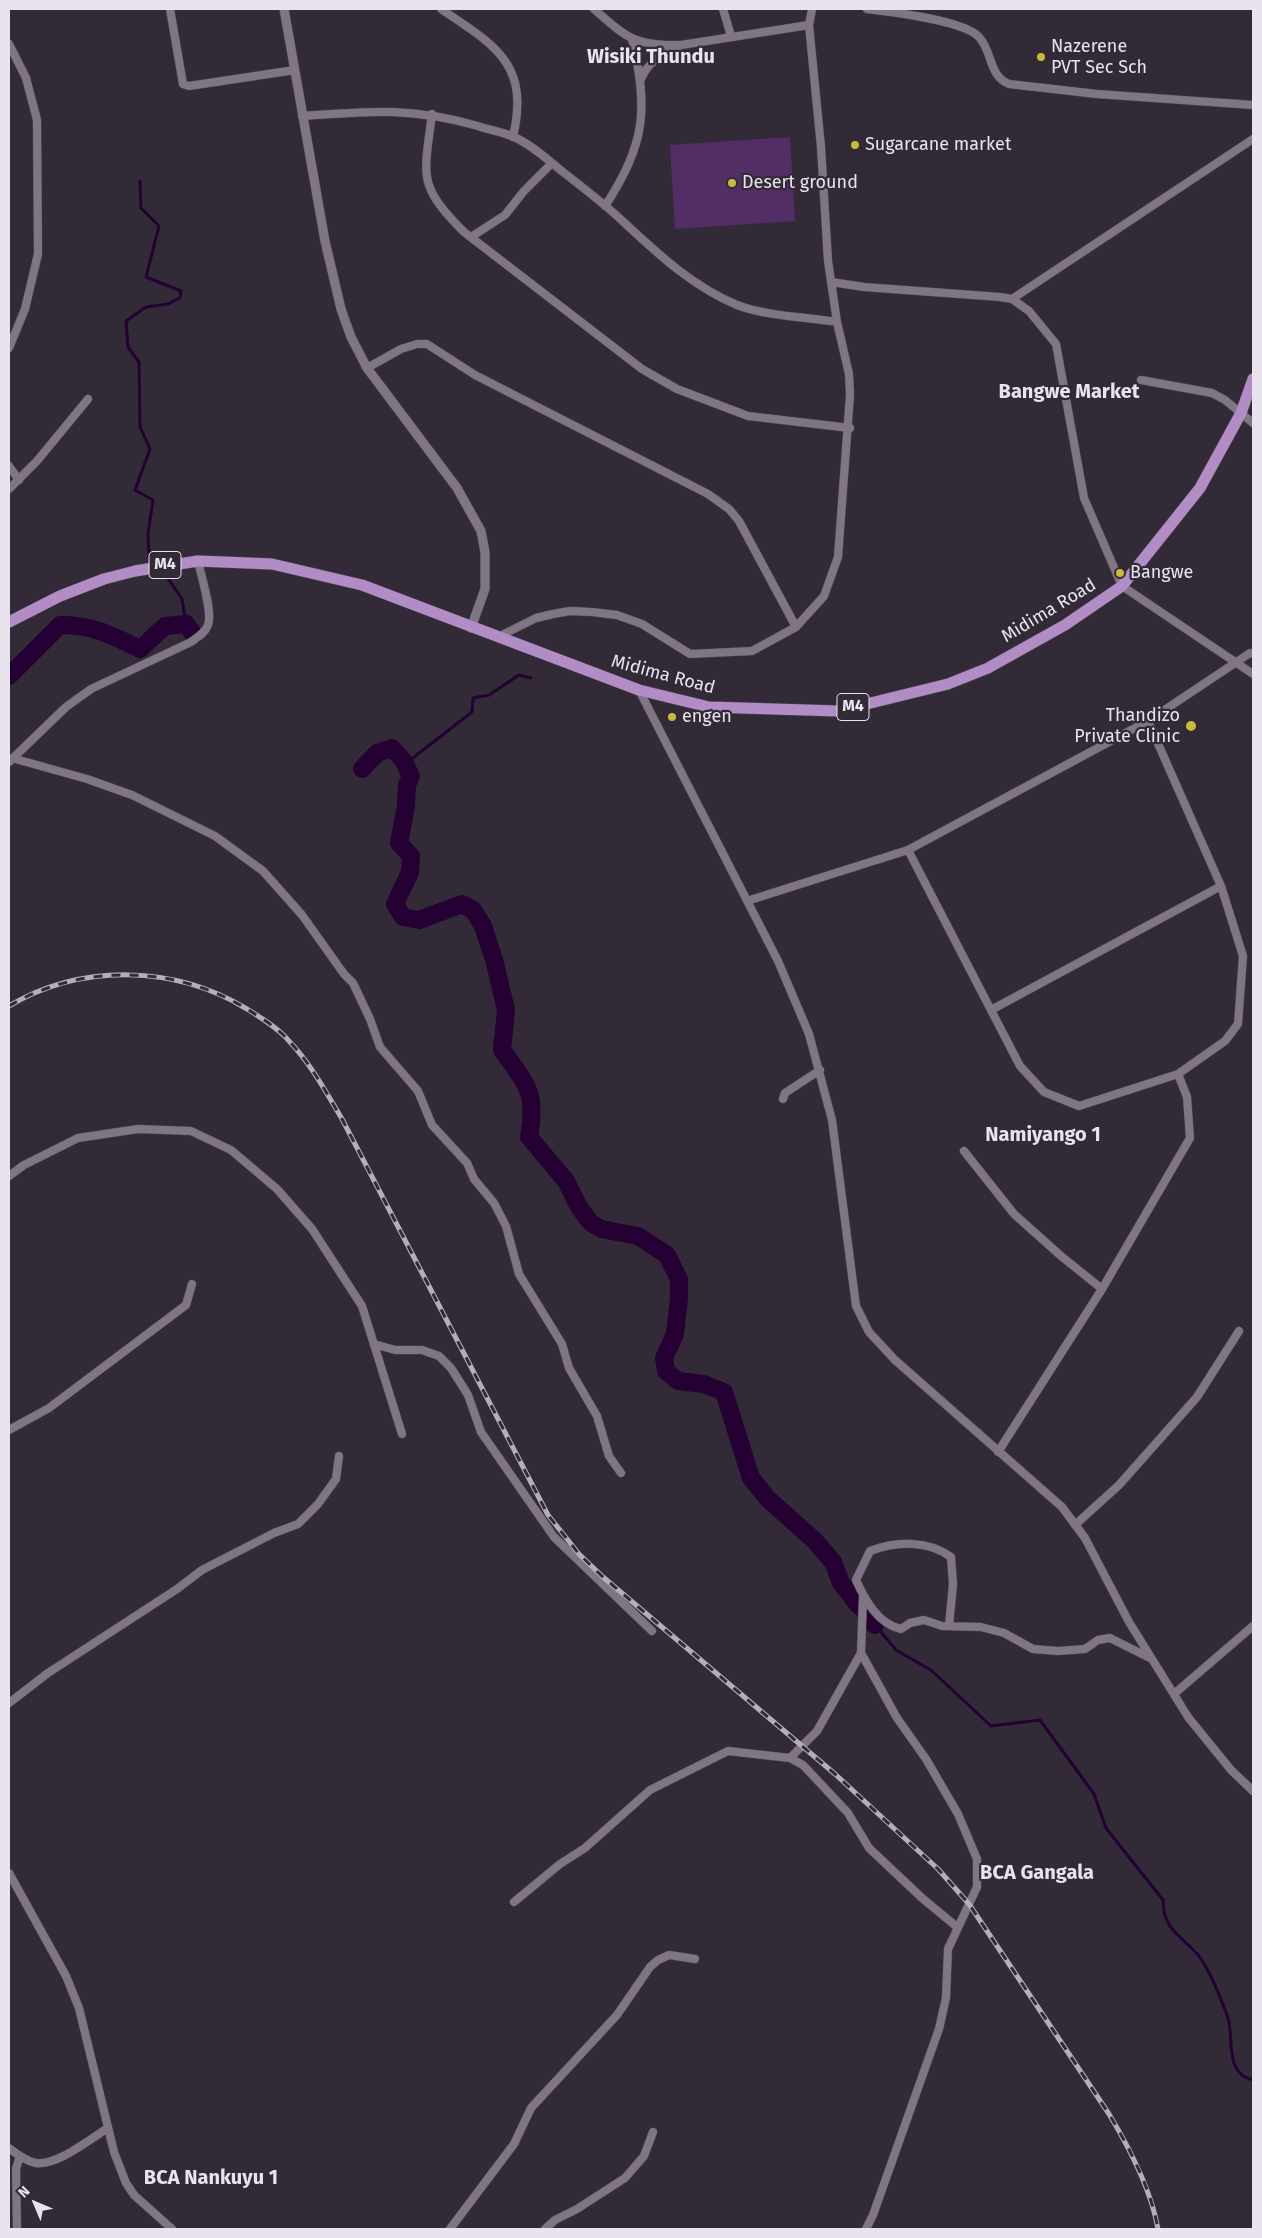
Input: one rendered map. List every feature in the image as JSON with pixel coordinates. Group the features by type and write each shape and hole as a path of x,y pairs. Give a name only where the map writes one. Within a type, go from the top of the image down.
{"main road":[{"name":"Midima Road","path":"9,622 60,596 104,579 165,565 198,561 246,562 301,569 362,586 638,690 709,707 838,711 948,684 988,668 1065,625 1122,586 1200,488 1241,413 1253,379"}],"street":[{"path":"170,9 183,84 189,86 295,70"},
{"path":"284,9 326,249 351,337 367,368 457,488 482,531 485,552 484,589 471,628"},
{"path":"441,9 479,36 510,67 517,84 519,100 513,137"},
{"path":"594,9 632,40 666,45 682,45 809,25"},
{"path":"723,9 731,36"},
{"path":"496,637 536,618 570,611 592,612 617,615 642,624 690,654 752,651 796,626 824,596 838,557 850,428 849,374 831,282 809,25 812,9"},
{"path":"867,9 928,19 970,30 980,39 998,78 1009,84 1097,94 1253,105"},
{"path":"606,206 632,160 642,120 640,81 632,40"},
{"path":"9,44 26,78 37,120 38,254 25,309 9,348"},
{"path":"640,81 644,71 654,60 682,45"},
{"path":"302,116 382,110 432,114 513,137 552,163 606,206 692,281 739,306 838,322"},
{"path":"432,114 426,167 427,184 442,210 471,237 642,369 677,389 748,416 850,428"},
{"path":"1012,298 1253,139"},
{"path":"471,237 504,215 552,163"},
{"path":"831,282 1012,298 1029,311 1056,344 1084,498 1122,586 1253,674"},
{"path":"367,368 401,349 417,344 428,344 475,375 708,494 729,509 739,521 796,626"},
{"path":"1140,380 1212,393 1225,400 1253,423"},
{"path":"9,488 38,461 88,399"},
{"path":"9,466 19,480"},
{"path":"11,760 66,707 92,689 191,642 203,634 209,624 209,613 198,561"},
{"path":"747,901 908,850 1148,720 1236,664 1250,652 1253,654"},
{"path":"638,690 795,998 820,1070 832,1120 851,1282 861,1319 880,1345 895,1360 1055,1500 1076,1525 1152,1660 1174,1694 1207,1742 1253,1791"},
{"path":"908,850 1020,1066 1044,1092 1079,1106 1178,1074 1225,1041 1238,1024 1243,956 1221,886 1148,720"},
{"path":"11,760 87,779 132,796 215,836 263,871 302,914 344,974 353,983 370,1019 380,1047 418,1091 432,1126 467,1163 474,1178 494,1203 506,1226 518,1274 562,1344 569,1368 598,1416 609,1456 621,1472"},
{"path":"992,1010 1221,886"},
{"path":"783,1098 785,1093 820,1070"},
{"path":"998,1452 1102,1289 1190,1138 1187,1097 1178,1074"},
{"path":"9,1176 24,1165 78,1138 138,1129 191,1131 231,1150 277,1189 312,1228 362,1306 402,1434"},
{"path":"964,1151 1014,1214 1102,1289"},
{"path":"9,1430 49,1408 186,1305 192,1284"},
{"path":"1076,1525 1118,1485 1197,1397 1239,1331"},
{"path":"374,1344 395,1350 423,1350 439,1356 451,1368 468,1395 481,1432 554,1537 652,1631"},
{"path":"9,1704 48,1673 177,1589 202,1570 274,1533 298,1524 318,1504 336,1479 339,1456"},
{"path":"949,1626 954,1565 951,1557 933,1547 908,1544 882,1546 870,1551 856,1580 863,1597 880,1619 889,1627 901,1629 910,1623 924,1620 949,1626 993,1629 1033,1649 1058,1651 1085,1649 1098,1640 1110,1638 1152,1660"},
{"path":"790,1758 817,1731 861,1653 863,1597"},
{"path":"1174,1694 1253,1626"},
{"path":"861,1653 898,1718 926,1759 971,1842 977,1860 976,1887 948,1949 946,1998 939,2029 873,2215 866,2229"},
{"path":"514,1902 560,1864 585,1848 650,1790 728,1751 790,1758 803,1765 848,1814 869,1848 957,1928"},
{"path":"9,1873 66,1976 78,2008 114,2152 130,2190 172,2229"},
{"path":"450,2229 514,2144 531,2108 617,2015 650,1967 658,1960 669,1955 695,1959"},
{"path":"9,2148 35,2163 54,2161 108,2128"},
{"path":"545,2229 556,2220 577,2210 625,2178 642,2159 653,2132"},
{"path":"17,2229 16,2169 20,2156"}],"shaded area":[{"name":"Desert ground","path":"790,137 795,221 675,229 670,145"}],"waterway":[{"path":"140,181 141,208 159,226 146,277 181,291 180,298 168,304 146,307 126,321 128,347 139,362 140,427 150,449 135,490 153,500 148,534 149,557 152,560"},
{"path":"165,574 182,599 186,624"},
{"path":"9,676 60,625 82,626 111,635 140,649 165,626 186,624 194,635"},
{"path":"405,764 472,712 473,698 489,695 519,675 531,678"},
{"path":"362,769 377,753 392,748 403,760 411,776 407,785 406,806 399,843 411,856 410,872 395,904 403,917 419,920 462,904 473,910 483,926 495,963 506,1010 502,1050 524,1081 531,1099 532,1109 529,1137 566,1181 579,1207 590,1222 601,1229 638,1236 667,1255 679,1279 679,1298 675,1334 664,1358 666,1371 678,1381 704,1384 724,1392 751,1478 768,1499 814,1540 833,1562 841,1583 859,1606"},
{"path":"865,1613 875,1625"},
{"path":"875,1625 896,1650 931,1670 991,1726 1040,1720 1094,1794 1106,1828 1163,1900 1166,1918 1174,1931 1199,1956 1205,1966 1225,2009 1230,2030 1232,2057 1235,2065 1244,2077 1253,2080"}],"railway":[{"path":"9,1006 37,992 67,982 97,976 159,977 190,984 219,994 252,1012 285,1036 311,1069 342,1119 548,1515 579,1554 603,1577 835,1774 938,1869 969,1904 1117,2127 1145,2184 1158,2229"}],"place":[{"name":"Nazerene PVT Sec Sch","path":"1041,57"},
{"name":"Sugarcane market","path":"855,145"},
{"name":"Desert ground","path":"732,183"},
{"name":"Bangwe","path":"1120,573"},
{"name":"engen","path":"672,717"},
{"name":"Thandizo Private Clinic","path":"1191,726"}],"district":[{"name":"Wisiki Thundu","path":"651,57"},
{"name":"Bangwe Market","path":"1069,392"},
{"name":"Namiyango 1","path":"1043,1135"},
{"name":"BCA Gangala","path":"1037,1873"},
{"name":"BCA Nankuyu 1","path":"211,2178"}]}
